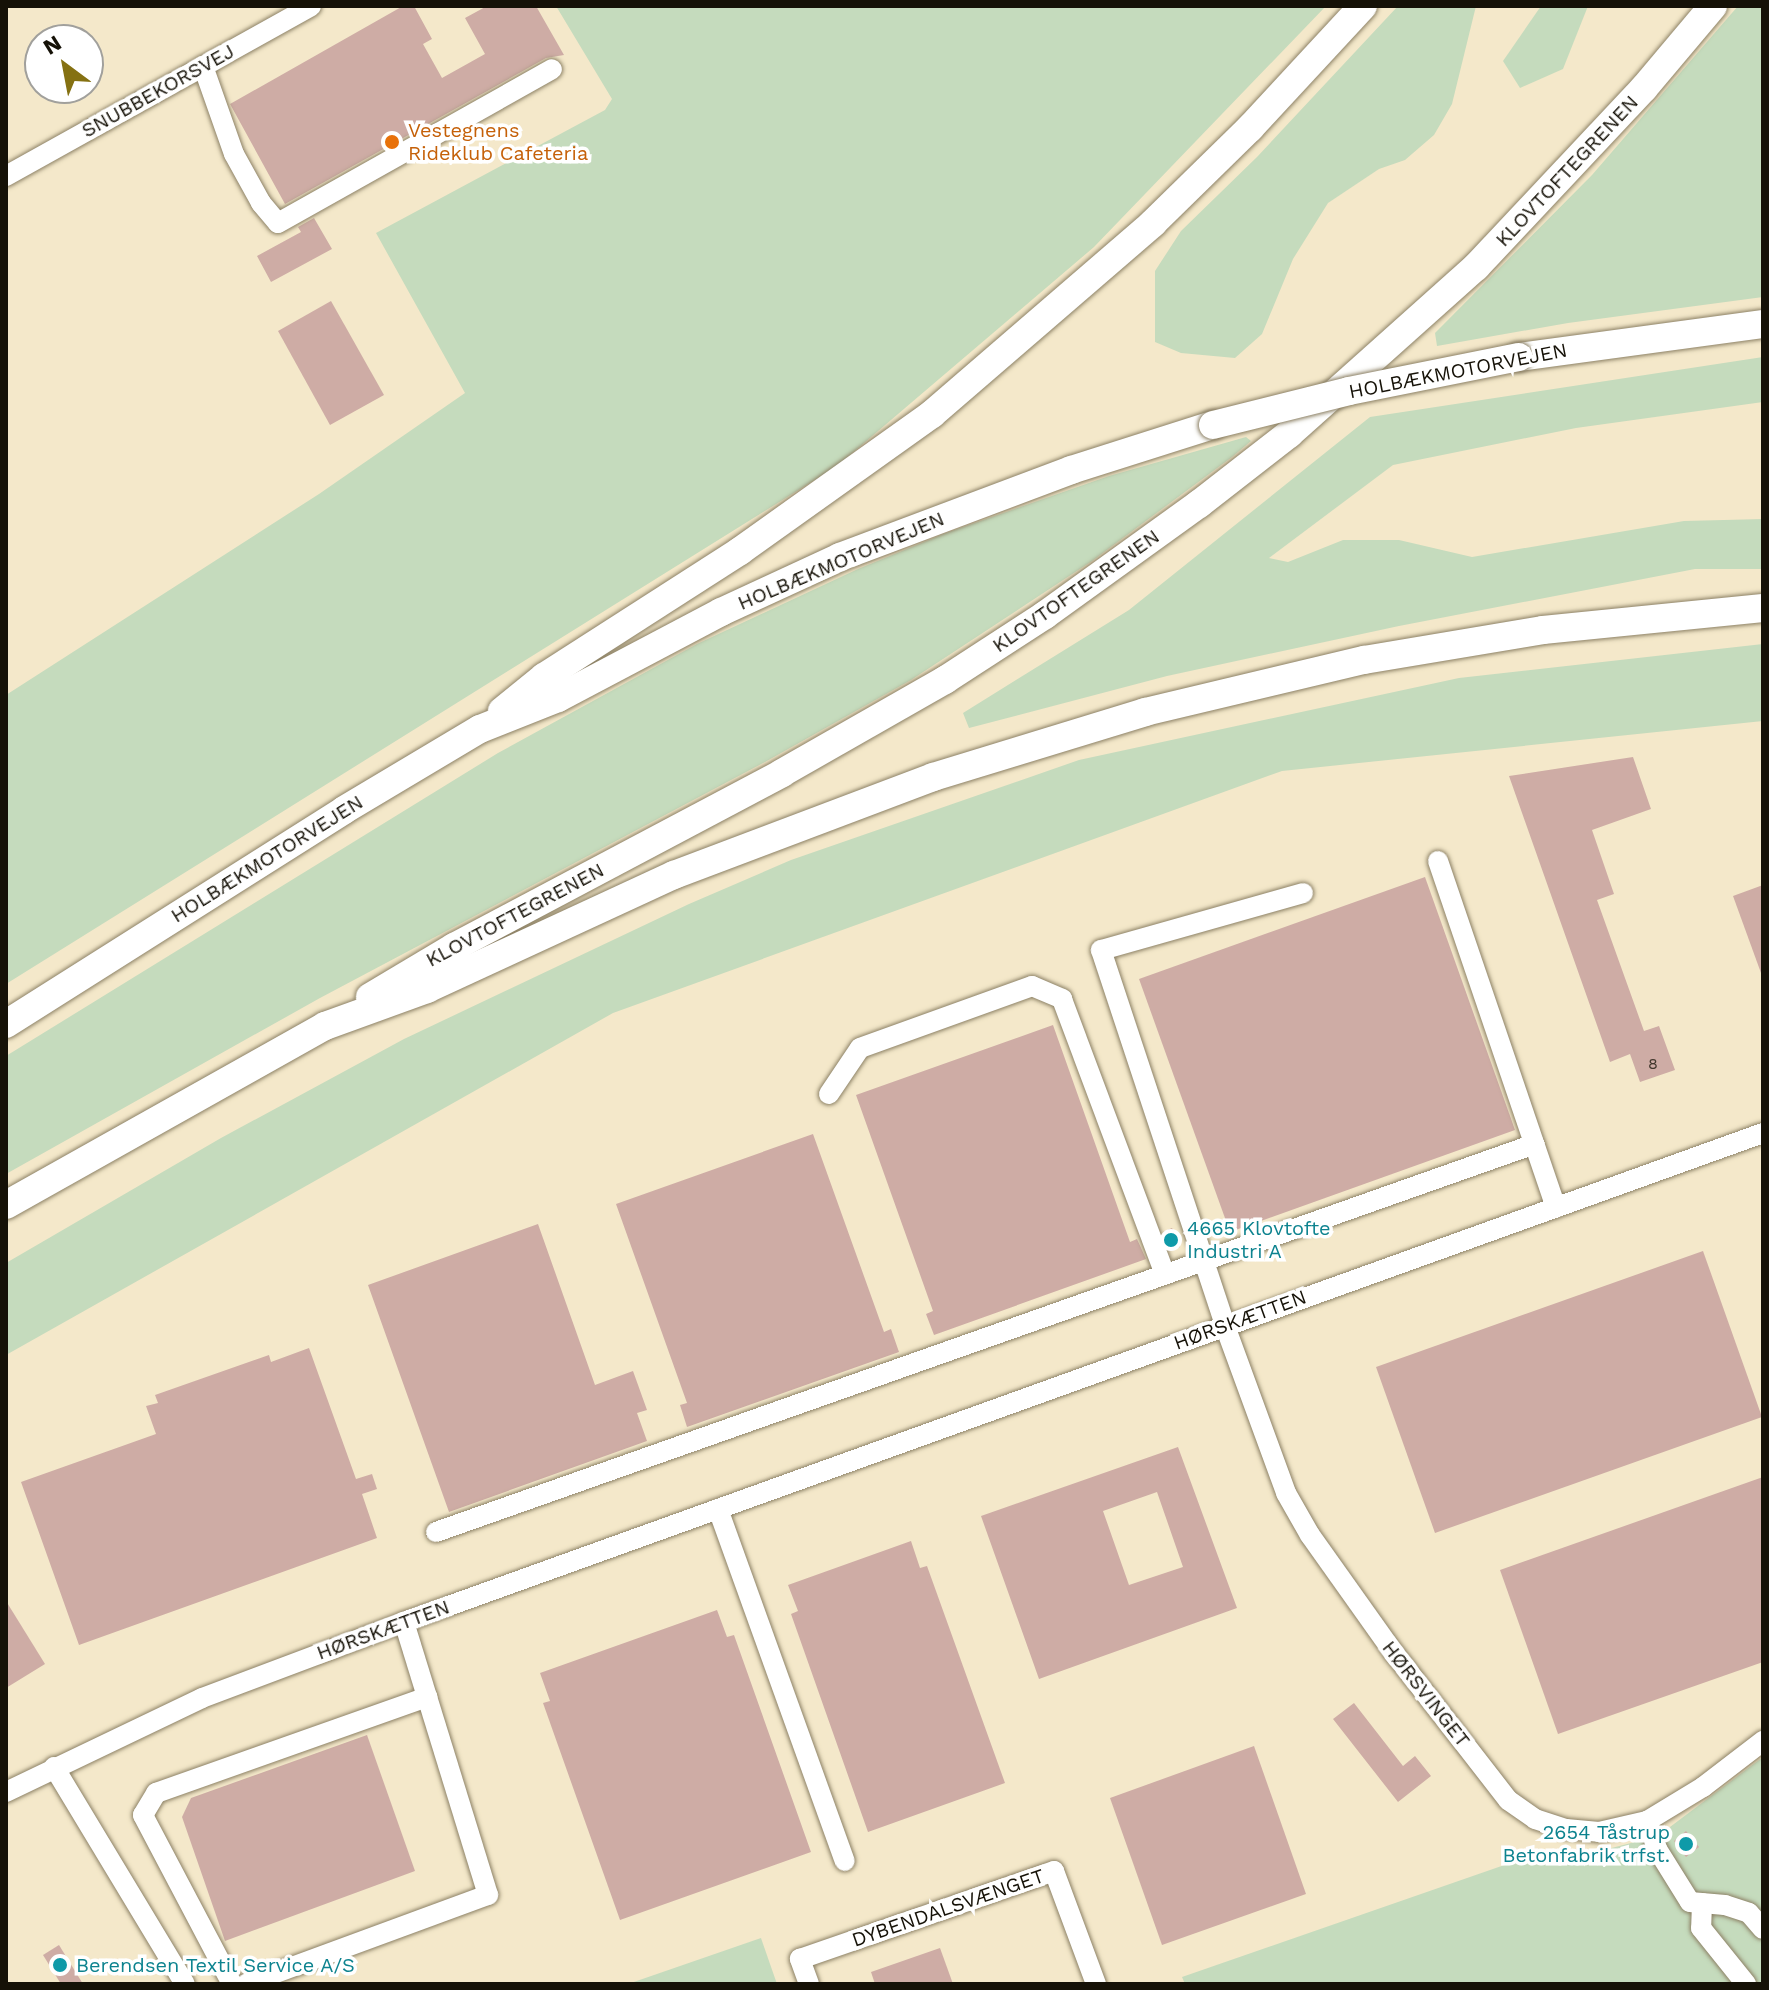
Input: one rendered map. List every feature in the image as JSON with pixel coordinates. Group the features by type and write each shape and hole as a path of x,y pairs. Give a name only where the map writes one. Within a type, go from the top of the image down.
{"highway":[{"path":"480,729 544,677 740,551 932,414 1097,275 1186,192 1363,6"},
{"name":"KLOVTOFTEGRENEN","path":"325,1026 427,962 782,773 909,701 1045,615 1164,530 1289,434 1466,276 1548,193 1713,6"},
{"name":"HOLBÆKMOTORVEJEN","path":"6,1024 344,810 480,729 558,698 721,612 840,557 1071,470 1213,425 1349,391 1519,357 1763,324"},
{"path":"6,1205 325,1026 427,989 596,909 775,834 918,782 1100,724 1266,681 1468,641 1602,622 1763,608"}],"street":[{"name":"SNUBBEKORSVEJ","path":"6,176 311,6"},
{"path":"203,66 234,154 261,203 278,223 552,69"},
{"path":"1438,861 1556,1207"},
{"name":"HØRSVINGET","path":"1303,893 1101,950 1225,1326 1286,1493 1310,1535 1394,1653 1508,1800 1535,1819 1566,1829 1599,1832 1647,1821 1703,1787 1763,1741"},
{"path":"829,1094 860,1048 1032,986 1062,999 1165,1274"},
{"name":"HØRSKÆTTEN","path":"6,1792 202,1698 404,1622 1763,1133"},
{"path":"436,1532 1535,1144"},
{"path":"718,1509 845,1861"},
{"path":"246,1984 488,1895 404,1622"},
{"path":"232,1984 143,1815 156,1793 427,1697"},
{"path":"54,1767 185,1984"},
{"path":"1647,1821 1657,1849 1690,1902 1749,1913 1763,1929"},
{"name":"DYBENDALSVÆNGET","path":"809,1984 800,1959 1054,1871 1096,1984"},
{"path":"1702,1903 1701,1928 1746,1984"}],"green space":[{"path":"556,6 1326,6 1094,247 837,466 6,984 6,695 319,494 465,393 376,233 605,110 612,99"},
{"path":"1398,6 1476,6 1452,104 1434,135 1405,160 1379,169 1328,203 1293,259 1262,334 1235,358 1181,353 1155,342 1155,271 1181,231 1257,157"},
{"path":"1541,6 1588,6 1563,69 1520,88 1503,61"},
{"path":"1738,6 1763,6 1763,297 1568,323 1437,346 1435,333 1592,175"},
{"path":"1763,357 1763,402 1576,428 1393,465 1269,558 1288,562 1343,540 1399,540 1472,557 1684,521 1763,519 1763,569 1695,569 1399,626 1167,676 969,728 963,713 1129,610 1370,417"},
{"path":"1246,437 1251,441 1232,457 1092,561 911,680 765,762 320,998 6,1174 6,1056 498,753 697,644 858,569 946,533 1109,476"},
{"path":"1763,644 1763,721 1282,771 613,1013 6,1355 6,1263 221,1138 404,1039 689,904 791,860 1079,760 1459,678"},
{"path":"1763,1757 1763,1984 1185,1984 1182,1977 1536,1854 1569,1859 1658,1836"},
{"path":"761,1938 777,1984 628,1984"}],"building":[{"path":"403,6 414,6 432,39 423,44 442,78 485,54 465,18 487,6 536,6 564,55 546,58 285,204 230,104"},
{"path":"314,218 332,249 271,282 257,256 301,232 298,227"},
{"path":"331,301 384,395 330,425 278,331"},
{"path":"1633,757 1651,809 1592,830 1614,894 1597,900 1644,1031 1659,1026 1675,1070 1640,1082 1630,1054 1610,1062 1509,776"},
{"path":"1425,877 1515,1130 1230,1232 1139,979"},
{"path":"1763,885 1763,973 1761,973 1733,896"},
{"path":"1053,1025 1130,1242 1137,1239 1146,1259 934,1335 926,1314 933,1311 856,1095"},
{"path":"813,1134 884,1332 891,1329 899,1352 687,1427 680,1405 687,1403 616,1204"},
{"path":"538,1224 595,1385 633,1371 647,1410 637,1413 647,1441 449,1512 368,1285"},
{"name":"4665 Klovtofte Industri A","path":"1172,1228 1180,1247 1170,1251 1163,1232"},
{"path":"1703,1251 1762,1417 1435,1533 1376,1367"},
{"path":"309,1348 356,1479 372,1474 377,1489 362,1494 377,1538 79,1645 21,1482 156,1434 146,1406 158,1403 155,1395 269,1355 271,1362"},
{"path":"1178,1447 1237,1608 1039,1679 981,1516","holes":["1157,1492 1183,1567 1129,1585 1103,1511"]},
{"path":"1763,1477 1763,1662 1558,1734 1500,1570"},
{"path":"911,1541 920,1568 927,1566 1005,1783 868,1832 791,1614 798,1611 788,1585"},
{"path":"6,1601 45,1664 6,1688"},
{"path":"717,1610 727,1637 734,1635 811,1852 620,1920 543,1703 550,1701 540,1673"},
{"path":"1354,1703 1403,1766 1415,1756 1431,1776 1398,1802 1333,1719"},
{"path":"367,1735 415,1871 225,1941 182,1817 191,1798"},
{"path":"1254,1746 1306,1894 1162,1945 1110,1798"},
{"name":"2654 Tåstrup Betonfabrik trfst.","path":"1686,1831 1699,1847 1686,1857 1674,1841"},
{"name":"Berendsen Textil Service A/S","path":"59,1945 83,1984 61,1984 43,1955"},
{"path":"940,1948 953,1984 875,1984 871,1972"}],"place":[{"name":"Vestegnens Rideklub Cafeteria","path":"392,142"},
{"name":"4665 Klovtofte Industri A","path":"1171,1240"},
{"name":"2654 Tåstrup Betonfabrik trfst.","path":"1686,1844"},
{"name":"Berendsen Textil Service A/S","path":"60,1965"}]}
